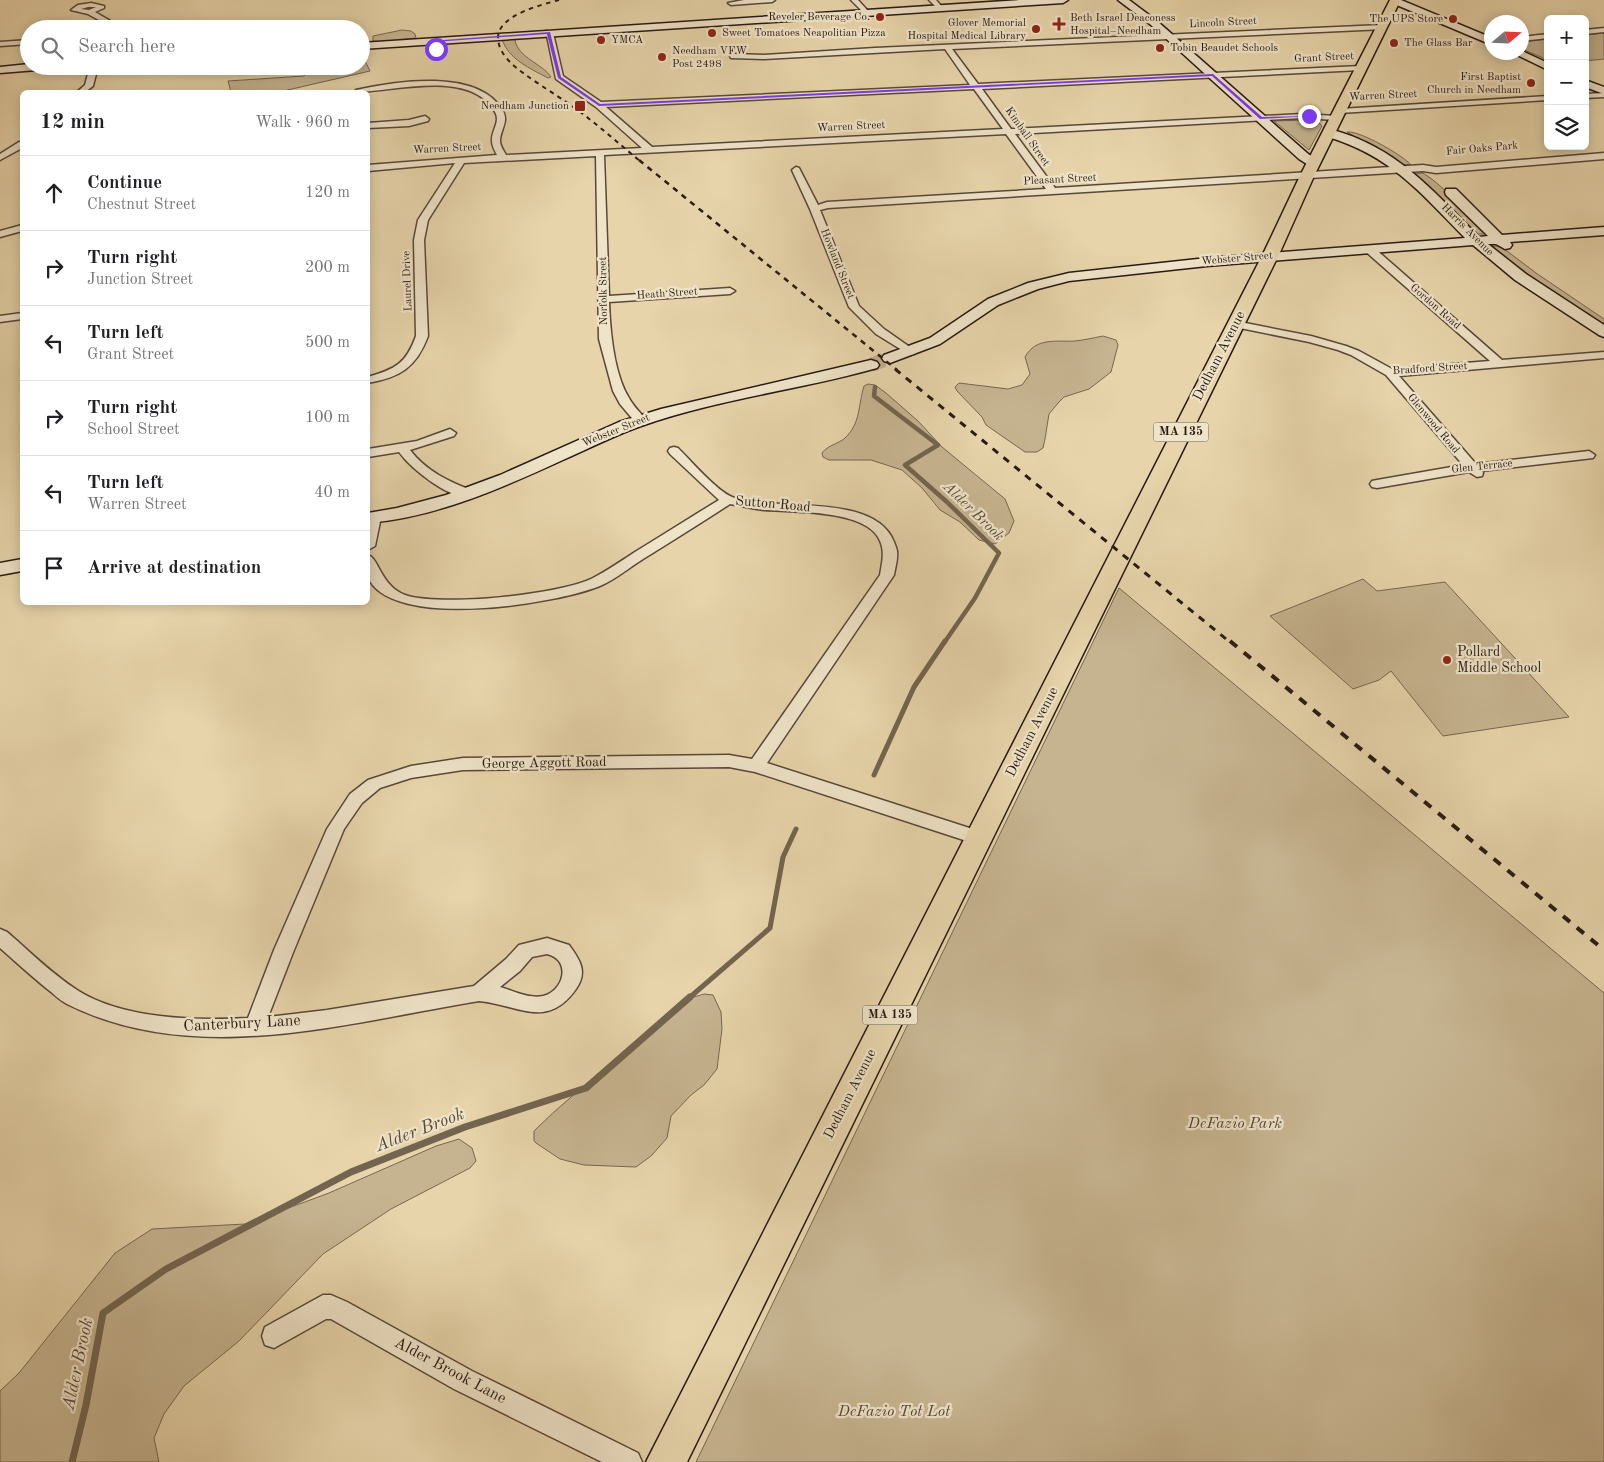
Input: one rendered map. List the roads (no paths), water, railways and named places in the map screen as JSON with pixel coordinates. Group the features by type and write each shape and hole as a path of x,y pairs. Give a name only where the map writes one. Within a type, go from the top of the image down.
{"main road":[{"name":"Dedham Avenue","path":"666,1462 979,838 1361,68 1398,0"}],"street":[{"path":"370,46 434,45 549,33 736,9 772,0"},
{"path":"854,0 866,12"},
{"path":"932,0 940,8"},
{"path":"736,9 866,12 940,8 977,3 1063,0"},
{"path":"1122,0 1170,37 1305,158 1314,163"},
{"path":"1398,0 1427,15 1484,39"},
{"path":"90,12 105,20"},
{"path":"1389,14 1427,15"},
{"name":"Lincoln Street","path":"734,56 752,58 796,54 1382,27"},
{"path":"1589,32 1604,30"},
{"path":"549,33 559,77 599,105 651,150"},
{"path":"1529,37 1544,36"},
{"path":"0,44 20,43"},
{"name":"Kimball Street","path":"947,47 1052,192"},
{"path":"1529,58 1544,65"},
{"path":"0,70 20,68"},
{"name":"Grant Street","path":"599,105 1361,68"},
{"path":"84,90 89,86 91,75"},
{"path":"370,91 428,84 449,84 473,90 490,100 500,113 502,123 496,142 502,158"},
{"path":"1589,84 1604,90"},
{"path":"1589,96 1604,94"},
{"name":"Warren Street","path":"370,168 461,160 1261,118 1303,116 1335,121 1544,98"},
{"path":"370,126 409,123 425,119"},
{"name":"Harris Avenue","path":"1335,121 1376,140 1423,168 1516,255"},
{"name":"Harris Avenue","path":"1335,121 1352,139 1404,170 1501,262 1604,332"},
{"path":"0,157 20,146"},
{"name":"Fair Oaks Park","path":"1307,176 1423,168 1436,170 1496,162 1604,152"},
{"name":"Norfolk Street","path":"600,153 605,339 612,372 624,401 640,420"},
{"name":"Fair Oaks Park","path":"1496,162 1604,156"},
{"name":"Laurel Drive","path":"370,379 398,372 412,360 418,351 422,336 419,240 423,220 461,160"},
{"name":"Howland Street","path":"796,170 815,209 854,307 883,334 910,352"},
{"name":"Pleasant Street","path":"815,209 826,205 1307,176"},
{"path":"0,234 20,229"},
{"name":"Webster Street","path":"890,358 935,341 992,302 1045,283 1106,272 1268,257 1604,231"},
{"name":"Gordon Road","path":"1369,250 1500,364"},
{"name":"Heath Street","path":"604,299 730,291"},
{"path":"0,319 20,316"},
{"name":"Bradford Street","path":"1235,324 1311,339 1342,348 1390,373 1604,355"},
{"name":"Webster Street","path":"371,517 414,510 469,494 640,420 702,402 832,376 871,365"},
{"name":"Glenwood Road","path":"1390,373 1475,471"},
{"path":"370,453 432,441 450,432"},
{"path":"402,448 413,464 430,476 469,494"},
{"path":"674,451 717,493 728,500"},
{"name":"Glen Terrace","path":"1377,484 1589,455"},
{"name":"Sutton Road","path":"370,567 372,575 386,590 401,598 420,602 461,605 576,590 614,573 728,500 763,506 816,508 859,517 880,530 892,549 892,562 887,575 756,766"},
{"path":"0,569 20,565"},
{"name":"George Aggott Road","path":"255,1026 288,940 338,826 349,806 366,789 392,777 421,769 463,764 717,760 756,766 979,838"},
{"name":"Canterbury Lane","path":"0,937 72,998 114,1016 169,1027 255,1026 312,1020 479,993"},
{"name":"Alder Brook Lane","path":"274,1336 323,1308 331,1307 463,1380 629,1462"}],"waterway":[{"name":"Alder Brook","path":"875,387 874,396 938,445 905,465 947,502 999,553 975,598 944,643"},
{"name":"Alder Brook","path":"874,775 914,687 945,641"},
{"name":"Alder Brook","path":"689,998 770,928 783,857 796,829"},
{"name":"Alder Brook","path":"72,1462 86,1405 103,1313 166,1269 351,1172 465,1127 586,1088 690,997"}],"tunnel":[{"path":"871,365 890,358"}],"railway":[{"path":"559,0 522,12 505,23 500,30 498,38 502,51 508,60 531,79 581,113 640,161"},
{"path":"639,160 897,370"},
{"path":"895,369 1231,643"},
{"path":"1230,641 1604,950"}],"place":[{"name":"Reveler Beverage Co.","path":"880,17"},
{"name":"The UPS Store","path":"1453,19"},
{"name":"Beth Israel Deaconess Hospital–Needham","path":"1059,24"},
{"name":"Glover Memorial Hospital Medical Library","path":"1036,29"},
{"name":"Sweet Tomatoes Neapolitian Pizza","path":"712,33"},
{"name":"YMCA","path":"601,40"},
{"name":"The Glass Bar","path":"1394,43"},
{"name":"Tobin Beaudet Schools","path":"1160,48"},
{"name":"Needham VFW Post 2498","path":"662,57"},
{"name":"First Baptist Church in Needham","path":"1531,83"},
{"name":"Needham Junction","path":"580,106"},
{"name":"Pollard Middle School","path":"1447,660"}],"park label":[{"name":"DeFazio Park","path":"1235,1124"},
{"name":"DeFazio Tot Lot","path":"894,1412"}]}
